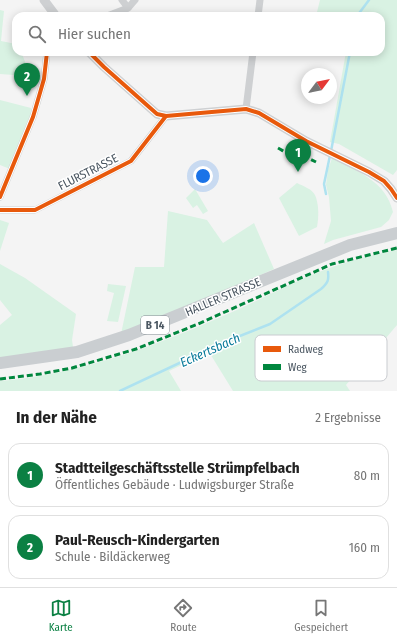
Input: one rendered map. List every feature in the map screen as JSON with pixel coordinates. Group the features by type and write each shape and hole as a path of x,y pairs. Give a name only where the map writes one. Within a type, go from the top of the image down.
{"main road":[{"name":"HALLER STRASSE","path":"0,363 77,352 124,337 189,312 350,245 397,233"}],"street":[{"path":"44,0 52,12"},
{"path":"122,0 128,8"},
{"path":"118,12 128,8 135,0"},
{"path":"258,12 260,0"},
{"path":"0,197 33,117 44,79 47,56"},
{"path":"93,56 104,68 157,114 166,116 246,109 259,113 306,141 370,172 384,181 397,198"},
{"path":"246,109 253,56"},
{"name":"FLURSTRASSE","path":"0,210 35,210 131,161 166,116"}],"green space":[{"path":"320,0 397,0 397,170 393,175 339,144 330,142 345,56 385,56 385,12 317,12"},
{"path":"0,10 4,11 1,41 12,43 12,56 23,56 26,64 27,76 0,74"},
{"path":"0,100 31,108 30,118 10,169 0,165"},
{"path":"332,158 361,173 377,185 384,192 393,212 389,220 381,227 333,240 324,244 331,221 329,197 326,185 328,170"},
{"path":"297,183 314,193 318,211 317,227 299,236 279,198"},
{"path":"195,189 208,211 203,214 197,205 193,208 186,198"},
{"path":"168,211 207,220 223,243 254,223 274,269 154,322 121,334 135,267 164,267"},
{"path":"0,220 9,223 0,251"},
{"path":"397,250 397,325 387,337 387,335 255,335 255,381 349,381 346,385 350,391 233,391 209,352 169,371 181,391 0,391 0,381 62,372 152,345 210,322 324,270 360,258"},
{"path":"0,264 25,278 76,314 72,340 73,347 0,360 0,325 12,315 0,300"},
{"path":"108,284 126,286 118,322 107,321 114,293 107,291"}],"waterway":[{"name":"Eckertsbach","path":"360,12 369,0"},
{"name":"Eckertsbach","path":"326,194 324,184 349,56"},
{"name":"Eckertsbach","path":"120,391 222,343 270,324 321,289 328,281 328,272"}],"marked path":[{"path":"278,148 286,153 296,155 300,154 316,162"},
{"path":"0,379 72,368 136,349 198,324 332,264 397,248"}],"cycle path":[{"path":"0,197 33,117 44,79 47,56"},
{"path":"93,56 157,114 166,116 246,109 259,113 306,141 384,181 397,198"},
{"path":"0,210 35,210 131,161 166,116"}],"place":[{"name":"Paul-Reusch-Kindergarten","path":"27,96"},
{"name":"Stadtteilgeschäftsstelle Strümpfelbach","path":"298,172"}]}
